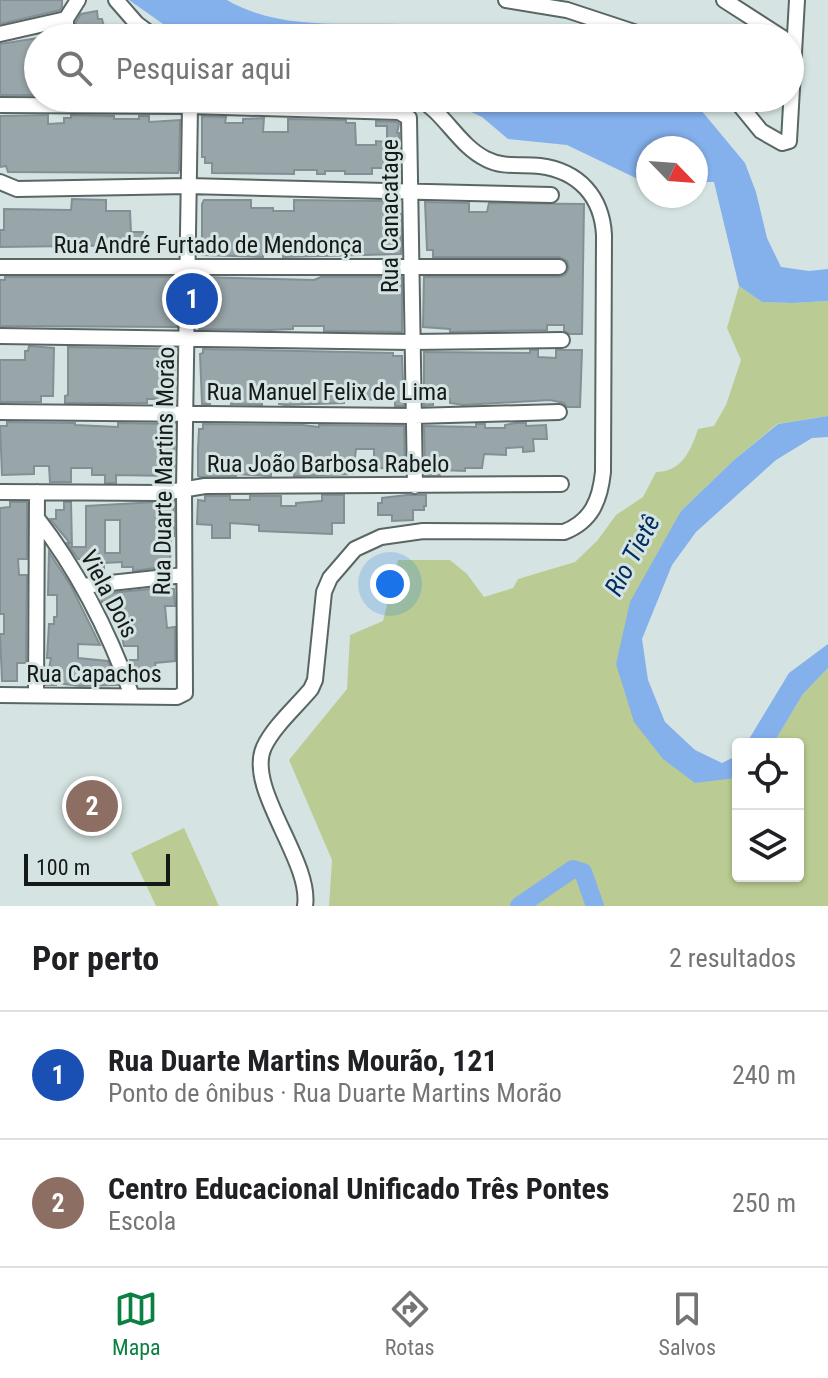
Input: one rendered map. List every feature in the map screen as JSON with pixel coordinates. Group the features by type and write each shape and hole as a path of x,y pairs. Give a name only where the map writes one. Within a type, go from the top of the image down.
{"street":[{"path":"66,24 78,0"},
{"path":"116,0 137,24"},
{"path":"506,0 570,5 617,24"},
{"path":"724,0 761,24"},
{"path":"792,24 797,0"},
{"path":"44,24 66,19"},
{"path":"0,34 24,29"},
{"name":"Rua Canacatage","path":"0,105 24,104"},
{"name":"Rua Duarte Martins Morão","path":"185,693 184,489 190,112"},
{"name":"Rua Canacatage","path":"350,112 403,114 411,124 415,486"},
{"path":"305,906 304,887 273,808 261,772 261,759 269,740 315,680 322,605 330,578 355,549 381,537 423,531 564,532 590,514 601,493 604,235 598,201 587,188 562,172 540,166 498,164 485,159 458,137 436,112"},
{"path":"746,112 768,137 787,143 790,137 790,112"},
{"path":"0,182 17,189 188,186 551,195"},
{"path":"0,198 17,189"},
{"name":"Rua André Furtado de Mendonça","path":"0,267 559,267"},
{"path":"0,336 412,342 562,340"},
{"name":"Rua Manuel Felix de Lima","path":"0,412 414,416 559,412"},
{"name":"Rua João Barbosa Rabelo","path":"0,492 163,493 205,486 561,484"},
{"path":"36,695 37,492"},
{"name":"Viela Dois","path":"37,518 83,586 120,662 132,696"},
{"path":"83,586 184,575"},
{"name":"Rua Capachos","path":"0,695 177,697 185,693"}],"green space":[{"path":"739,286 762,302 828,301 828,416 777,424 681,511 616,664 695,783 732,777 732,882 804,882 804,738 777,738 803,694 828,668 828,906 329,906 332,860 289,760 347,689 350,635 383,621 398,560 450,560 467,574 484,597 513,588 518,579 575,562 597,541 616,515 643,497 656,472 679,464 698,429 714,426 726,405 741,360 727,328"},
{"path":"184,828 219,906 156,906 131,853"}],"water":[{"path":"129,0 227,0 268,17 290,21 401,24 163,24"},
{"path":"471,112 703,112 745,163 767,238 781,267 809,271 828,269 828,301 762,302 739,286 714,182 708,182 708,136 636,136 636,178 567,145 508,139"},
{"path":"828,416 828,437 812,438 776,460 696,532 672,565 642,639 648,680 665,722 695,750 722,763 732,758 732,778 695,783 663,759 634,722 616,664 630,602 681,511 734,460 778,424"},
{"path":"828,644 828,668 803,694 777,738 750,738 789,673"}],"building":[{"path":"0,0 62,0 62,7 0,24"},
{"path":"97,11 98,19 102,19 103,24 76,24 81,14"},
{"path":"24,40 24,95 0,95 0,44"},
{"path":"48,115 48,124 64,123 64,118 71,118 71,115 114,116 114,119 149,116 149,122 180,120 178,173 8,172 6,166 0,167 0,116"},
{"path":"202,116 226,117 225,123 264,118 263,132 288,132 288,119 346,120 346,123 355,123 356,145 387,142 387,126 376,126 376,121 396,122 399,124 400,168 372,168 372,174 325,171 325,174 317,174 317,170 294,170 294,174 212,173 212,163 205,163 205,157 202,157"},
{"path":"72,199 106,200 106,211 130,211 131,232 143,232 143,245 0,247 4,209 71,210"},
{"path":"204,200 251,200 251,208 273,208 273,211 294,211 294,200 386,201 386,206 394,206 394,214 401,214 401,254 283,257 283,252 263,252 263,257 202,255"},
{"path":"425,202 469,203 469,212 487,212 489,203 584,204 582,334 564,331 564,325 547,325 547,330 450,332 450,329 423,327 424,277 559,277 565,275 569,268 567,261 559,257 433,257 433,250 427,250"},
{"path":"5,277 177,277 177,327 0,326 0,280 5,280"},
{"path":"200,277 314,280 321,277 402,277 402,332 324,331 324,326 270,330 199,329"},
{"path":"29,346 54,348 53,396 41,396 41,402 0,402 0,360 25,360 25,351"},
{"path":"68,347 175,349 174,399 147,399 147,403 65,403 65,396 68,395"},
{"path":"203,349 393,353 393,356 402,356 404,406 395,406 395,400 344,399 344,403 285,405 279,404 279,396 262,395 262,405 231,404 231,399 210,399 210,404 202,404 200,354"},
{"path":"530,350 538,350 538,357 556,358 556,350 582,350 580,407 567,407 564,403 550,400 463,405 450,403 450,399 433,399 433,405 424,406 424,352 530,353"},
{"path":"7,422 118,427 118,423 175,424 174,467 167,467 167,476 116,475 116,483 105,483 105,475 92,475 92,468 71,468 71,482 50,482 49,466 34,466 34,474 2,475 0,426 7,426"},
{"path":"203,424 404,426 405,471 374,467 374,449 356,449 353,474 294,476 295,467 271,466 271,476 236,474 200,477 199,429 203,429"},
{"path":"476,424 485,424 485,428 505,428 505,425 546,425 547,439 533,439 534,451 523,452 523,447 506,448 506,455 484,454 482,468 440,470 440,475 425,475 424,426 476,427"},
{"path":"322,495 344,495 344,523 332,523 332,534 259,531 259,525 230,523 230,538 212,538 212,525 197,524 198,500 205,501 205,496 250,500 250,496 281,496 281,506 296,506 296,503 322,501"},
{"path":"426,495 424,510 413,510 413,520 392,521 392,515 378,515 378,503 382,503 382,498"},
{"path":"174,501 170,566 133,571 133,567 122,567 122,562 104,563 104,573 93,573 90,559 78,559 67,543 70,543 50,519 56,519 56,510 64,510 64,502 71,502 72,547 86,547 86,506","holes":["105,520 120,520 120,553 105,553"]},
{"path":"10,502 27,502 27,559 18,559 19,575 27,575 26,663 17,663 17,681 2,681 0,634 4,634 4,614 0,614 0,508 10,507"},
{"path":"49,552 71,586 100,645 78,644 78,658 108,661 117,685 46,685 51,658 47,658 49,624 54,624 54,617 57,617 57,595 48,595"},
{"path":"174,589 175,606 165,606 167,628 175,627 175,661 155,663 158,680 140,682 139,672 134,673 130,660 138,660 138,646 124,646 114,600 102,602 100,594"}],"waterway":[{"path":"519,906 573,869 583,872 595,906"}],"place":[{"name":"Rua Duarte Martins Mourão, 121","path":"192,299"},
{"name":"Centro Educacional Unificado Três Pontes","path":"92,806"}],"water label":[{"name":"Rio Tietê","path":"632,555"}]}
